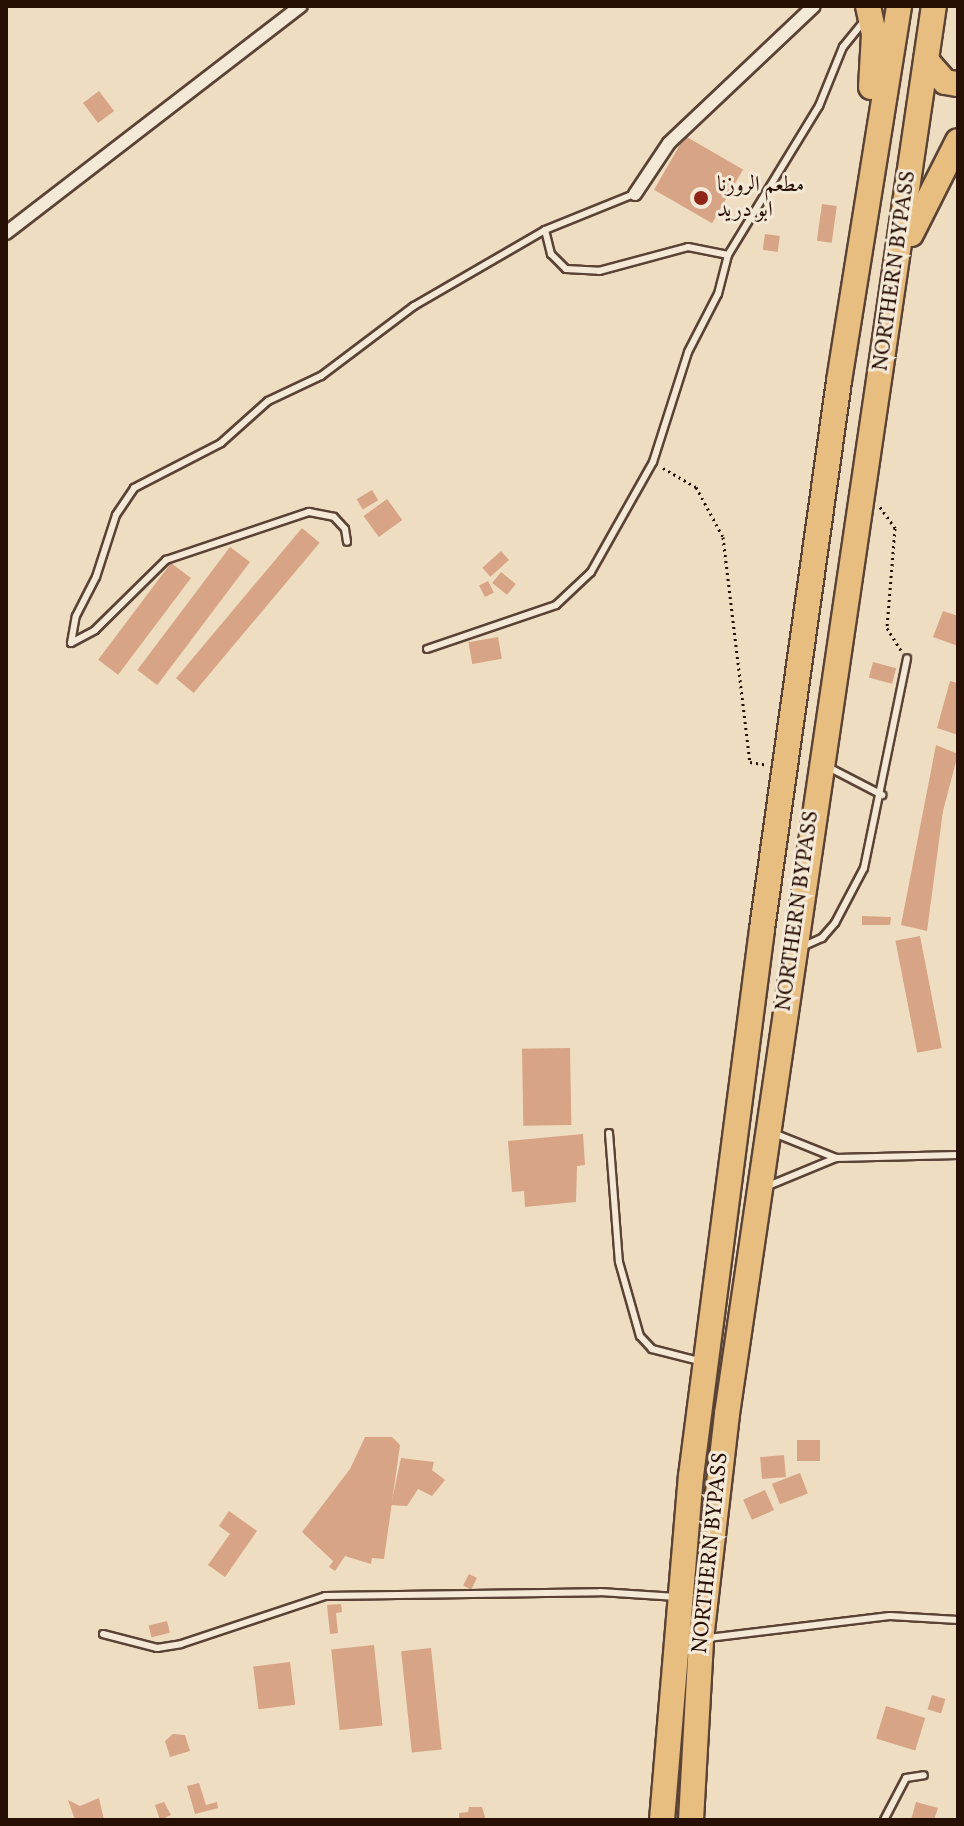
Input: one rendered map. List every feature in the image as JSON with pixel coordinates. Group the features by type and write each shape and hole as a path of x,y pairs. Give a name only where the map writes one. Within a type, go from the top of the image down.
{"highway":[{"name":"NORTHERN BYPASS","path":"662,1820 680,1597 706,1363 785,767 867,198 899,6"},
{"name":"NORTHERN BYPASS","path":"691,1820 701,1639 757,1191 820,762 899,266 934,6"},
{"path":"867,198 870,9"},
{"path":"926,60 945,82 958,84"},
{"path":"899,266 923,203 958,141"}],"street":[{"path":"6,233 301,6"},
{"path":"635,194 669,143 814,6"}],"lane":[{"path":"427,649 556,605 574,593 653,462 688,352 718,294 728,255 819,106 843,47 870,9"},
{"path":"347,542 345,529 334,517 309,512 166,560 95,630 71,643 76,616 96,577 116,515 134,488 221,443 268,401 321,376 414,306 545,230 635,194"},
{"path":"545,230 551,254 566,269 599,271 688,247 728,255"},
{"path":"792,956 822,938 835,923 864,868 882,795 907,658"},
{"path":"820,762 882,795"},
{"path":"768,1130 836,1158"},
{"path":"609,1133 619,1262 640,1336 652,1349 706,1363"},
{"path":"757,1191 836,1158 958,1155"},
{"path":"103,1634 157,1648 181,1644 325,1596 600,1592 680,1597"},
{"path":"701,1639 890,1616 958,1620"},
{"path":"884,1820 906,1778 924,1775"}],"path":[{"path":"653,462 696,487 723,537 750,762 785,767"},
{"path":"864,484 895,528 887,628 907,658"}],"building":[{"path":"99,91 114,111 98,123 83,103"},
{"path":"685,136 743,170 712,223 654,190"},
{"path":"822,204 837,206 832,243 817,241"},
{"path":"765,234 780,236 778,252 763,250"},
{"path":"372,490 378,500 363,510 357,499"},
{"path":"387,499 402,520 379,537 364,516"},
{"path":"302,528 320,543 194,693 176,678"},
{"path":"230,547 250,562 157,685 137,670"},
{"path":"501,551 509,560 490,577 482,568"},
{"path":"171,563 191,578 118,675 98,660"},
{"path":"501,572 516,584 507,595 492,583"},
{"path":"488,581 494,593 485,597 479,586"},
{"path":"943,611 958,616 958,646 933,637"},
{"path":"498,637 502,659 472,664 468,642"},
{"path":"873,662 896,668 892,684 869,677"},
{"path":"950,681 958,683 958,735 937,728"},
{"path":"936,745 958,754 943,811 927,931 901,925"},
{"path":"862,916 891,917 890,925 862,925"},
{"path":"920,936 942,1048 917,1053 895,941"},
{"path":"570,1048 571,1125 523,1126 522,1049"},
{"path":"583,1134 585,1165 577,1166 576,1202 525,1207 524,1191 512,1192 508,1141"},
{"path":"365,1437 392,1437 400,1445 384,1559 372,1558 371,1564 345,1556 335,1571 329,1567 333,1561 302,1532 350,1469"},
{"path":"797,1440 820,1440 820,1461 797,1461"},
{"path":"784,1455 786,1477 762,1479 760,1457"},
{"path":"401,1458 434,1462 432,1470 445,1480 432,1496 418,1489 407,1506 391,1505"},
{"path":"800,1473 808,1494 780,1504 772,1484"},
{"path":"765,1490 774,1510 752,1520 743,1500"},
{"path":"229,1511 257,1531 225,1577 208,1565 230,1534 219,1526"},
{"path":"469,1574 477,1578 471,1590 463,1586"},
{"path":"341,1604 342,1612 336,1613 338,1633 330,1634 327,1605"},
{"path":"167,1621 170,1633 151,1637 149,1626"},
{"path":"374,1645 382,1726 340,1730 331,1649"},
{"path":"431,1648 442,1749 412,1753 401,1651"},
{"path":"290,1662 295,1705 259,1709 253,1667"},
{"path":"932,1695 945,1699 941,1713 928,1709"},
{"path":"886,1706 925,1718 915,1751 876,1739"},
{"path":"173,1734 185,1735 190,1751 170,1757 165,1741"},
{"path":"199,1783 206,1805 217,1802 218,1808 195,1814 187,1786"},
{"path":"99,1798 104,1820 75,1820 68,1800 80,1806"},
{"path":"164,1802 171,1815 160,1820 155,1805"},
{"path":"916,1802 938,1808 934,1820 911,1820"},
{"path":"469,1807 482,1807 486,1820 459,1820 459,1813 468,1812"}],"place":[{"name":"مطعم الروزنا ابو دريد","path":"701,198"}]}
